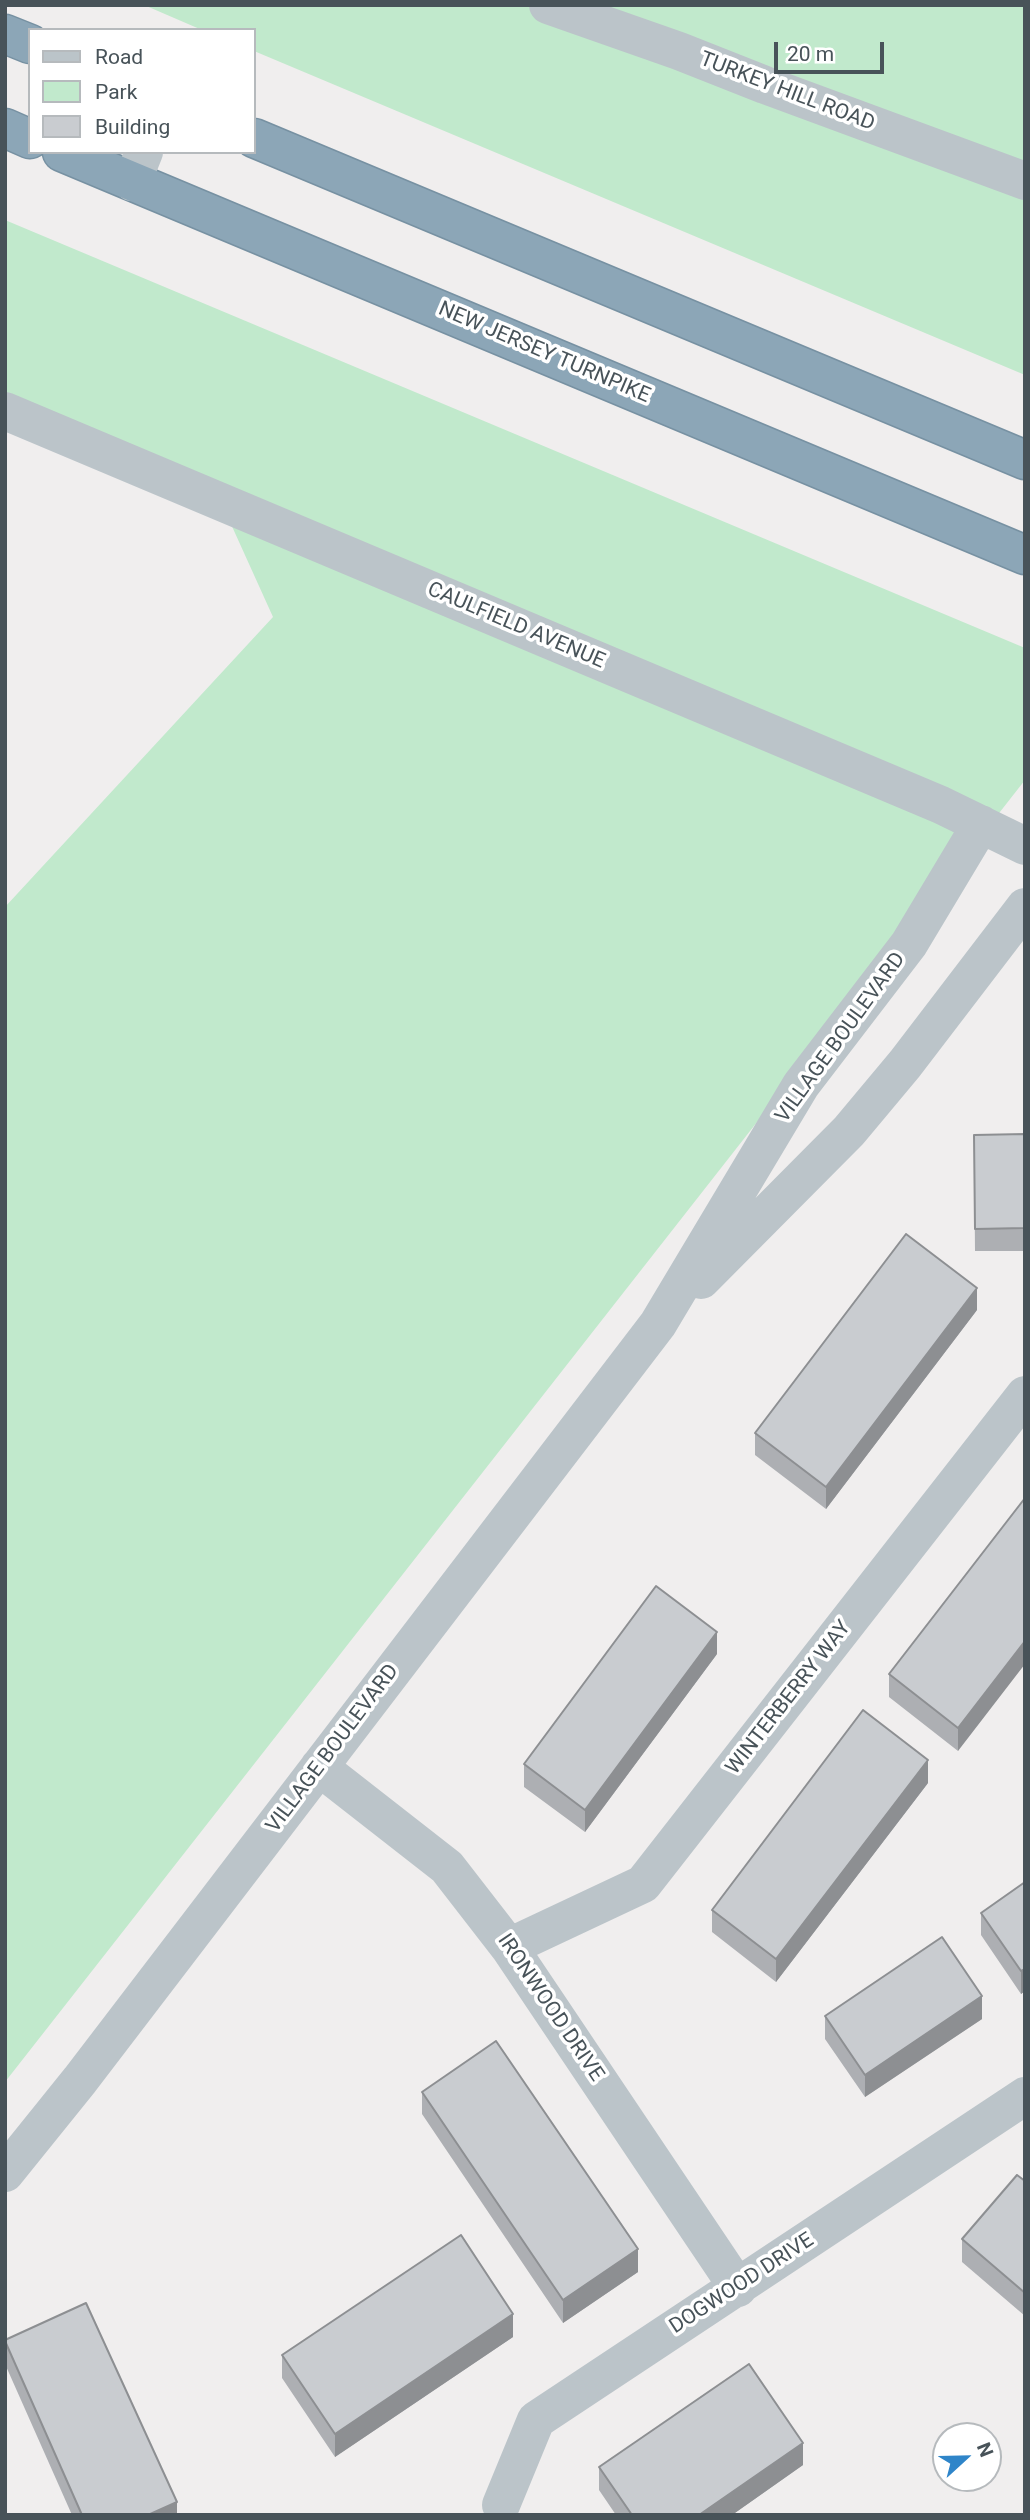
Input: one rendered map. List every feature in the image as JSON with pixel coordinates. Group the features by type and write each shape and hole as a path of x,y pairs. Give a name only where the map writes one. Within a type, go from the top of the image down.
{"highway":[{"path":"5,34 28,43"},
{"path":"5,128 28,138"},
{"path":"256,139 1025,460"},
{"name":"NEW JERSEY TURNPIKE","path":"72,154 138,167 1025,555"}],"street":[{"name":"TURKEY HILL ROAD","path":"548,5 679,51 1025,181"},
{"name":"CAULFIELD AVENUE","path":"5,411 941,805 1025,846"},
{"name":"VILLAGE BOULEVARD","path":"5,2173 80,2080 658,1324 801,1085 909,944 981,824"},
{"name":"VILLAGE BOULEVARD","path":"658,1324 849,1131 905,1064 1025,907"},
{"name":"WINTERBERRY WAY","path":"509,1947 643,1884 1025,1395"},
{"name":"IRONWOOD DRIVE","path":"319,1767 447,1867 509,1947 738,2288"},
{"name":"DOGWOOD DRIVE","path":"501,2505 536,2420 1025,2096"}],"green space":[{"path":"144,5 1025,5 1025,375 256,52 256,28 197,28"},
{"path":"5,220 1025,648 1025,780 5,2082 5,907 273,617 216,491 5,398"}],"building":[{"path":"1025,1134 1025,1228 975,1229 974,1135"},
{"path":"906,1234 977,1288 826,1487 755,1433"},
{"path":"1025,1498 1025,1641 958,1728 889,1674"},
{"path":"656,1586 717,1632 585,1810 524,1764"},
{"path":"863,1710 928,1760 776,1959 712,1910"},
{"path":"1025,1882 1025,1969 1021,1971 981,1913"},
{"path":"942,1937 982,1996 865,2075 825,2016"},
{"path":"496,2041 638,2249 563,2300 422,2092"},
{"path":"1017,2175 1025,2181 1025,2293 962,2239"},
{"path":"461,2235 513,2314 335,2434 282,2355"},
{"path":"86,2303 177,2502 148,2515 82,2515 5,2341"},
{"path":"749,2364 803,2443 699,2515 632,2515 599,2467"}]}
